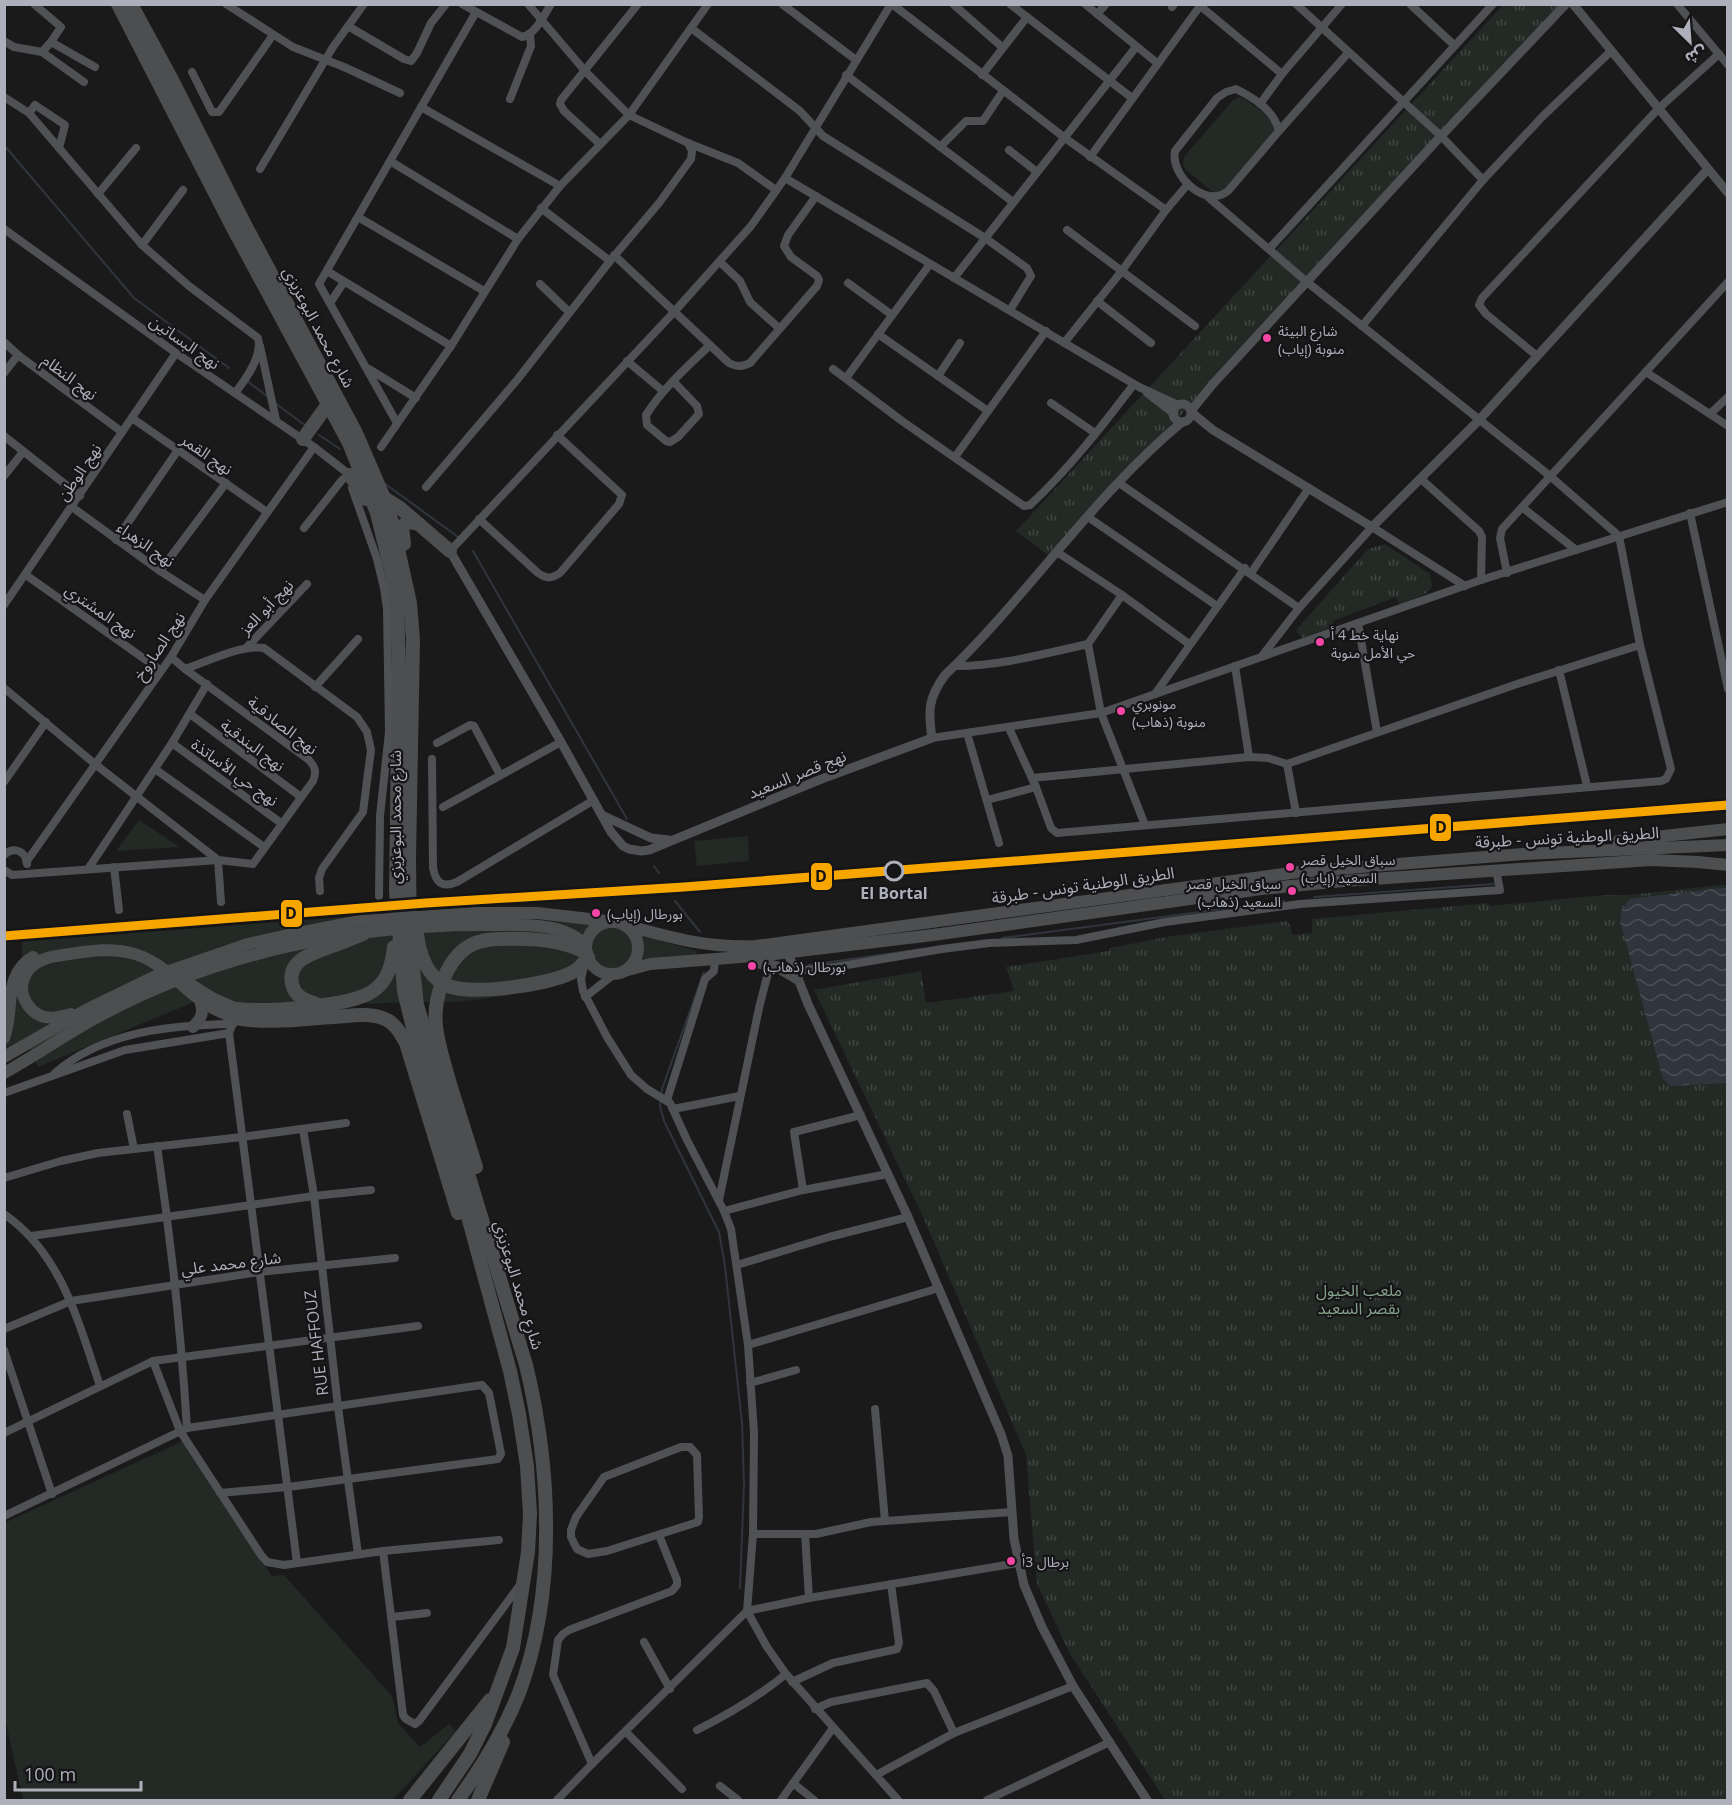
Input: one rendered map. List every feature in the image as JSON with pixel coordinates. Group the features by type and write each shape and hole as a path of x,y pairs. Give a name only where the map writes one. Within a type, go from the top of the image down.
{"highway":[{"path":"107,4 190,161 211,196 237,223"},
{"name":"شارع محمد البوعزيزي","path":"118,4 167,83"},
{"name":"شارع محمد البوعزيزي","path":"131,4 167,83 349,443 365,480 386,542 397,606 399,668 396,891 417,1005 507,1298 537,1411 546,1520 544,1570 536,1629 528,1664 518,1695 496,1740 475,1777 458,1800"},
{"path":"142,4 232,186 237,223"},
{"name":"شارع محمد البوعزيزي","path":"237,223 351,423 392,522 410,603 413,660 409,858 411,890 405,943 404,991 409,1018 457,1176 515,1393 527,1466 530,1514 528,1552 513,1648 485,1724 470,1754 438,1800"},
{"path":"309,443 328,404"},
{"path":"348,475 365,497 386,542"},
{"path":"384,498 450,551"},
{"path":"410,603 402,529 408,522 419,524"},
{"path":"321,1005 304,1000 296,993 292,975 296,966 302,958 363,934"},
{"path":"235,1017 321,1005 372,992 381,984 405,943 424,961 435,977 445,985 455,988 501,988 562,976 579,968 587,954 563,944 540,941 488,939 476,942 465,948 454,960 438,997 435,1024 440,1048 491,1216 507,1298"},
{"path":"235,1017 263,1022 373,1016 384,1018 396,1028 406,1043 447,1180 491,1304"},
{"path":"410,1800 500,1687"},
{"path":"478,1800 501,1747 518,1695"}],"main road":[{"path":"1523,854 1573,846 1728,829"},
{"name":"الطريق الوطنية تونس - طبرقة","path":"619,973 650,964 740,957 786,948 1298,872 1523,854 1728,845"},
{"name":"الطريق الوطنية تونس - طبرقة","path":"4,1057 86,1010 178,966 278,937 382,918 507,912 567,915 621,923 702,945 786,948 956,932 1261,889 1343,881 1651,860 1728,865"},
{"path":"4,1073 95,1018 166,985 191,975 275,950 328,938 415,928 510,925 559,930 575,936 587,954 598,970 619,973 635,962 638,950 637,940 633,932 621,923 604,923 591,933 587,954"},
{"path":"4,1038 8,1022 10,992 19,969 27,960 37,955 60,950 111,944 135,947 157,958 235,1017"},
{"path":"86,1010 58,1018 48,1018 37,1014 25,1001 22,991 26,975 32,967 49,957 111,950 134,953 154,963 200,1000 235,1017"},
{"path":"740,957 796,975"},
{"path":"193,1027 201,1019 203,1010 200,1000"}],"street":[{"path":"34,4 60,25 61,29 42,52"},
{"path":"226,4 293,47 400,93"},
{"path":"260,169 325,60 364,4"},
{"path":"348,26 411,61 431,23 446,4"},
{"path":"462,4 522,38 530,34 552,4"},
{"path":"528,4 585,71 629,115 688,143 738,163 776,190"},
{"path":"600,144 564,111 561,100 638,4"},
{"path":"381,447 451,346 518,239 560,186 629,115 708,4"},
{"path":"782,4 856,60"},
{"path":"450,551 556,435 674,312 751,226 785,178 846,75 892,4 1003,92 1166,210"},
{"path":"953,4 1002,46"},
{"path":"1010,4 1132,98"},
{"path":"1085,4 1157,63"},
{"path":"1097,14 1106,4"},
{"path":"1296,4 1405,102 1483,180"},
{"path":"1260,104 1282,74 1342,4"},
{"path":"1410,4 1454,45"},
{"path":"1269,249 1493,4"},
{"path":"1566,4 1212,385 1182,413 939,683 931,700 929,714 932,738 1101,713 1481,580 1728,502"},
{"path":"1573,4 1728,194"},
{"path":"1677,4 1728,64"},
{"path":"1090,157 1199,5 1282,74"},
{"path":"397,423 319,284 476,12"},
{"path":"982,75 1027,16"},
{"path":"691,28 800,111 833,143 985,238 1027,268 1031,273 1010,310"},
{"path":"510,99 531,46 530,34"},
{"path":"192,72 212,112 219,112 273,35"},
{"path":"4,41 14,47 42,52 84,82"},
{"path":"51,42 95,67"},
{"path":"954,278 1136,47"},
{"path":"1362,326 1483,180 1543,116 1610,52"},
{"path":"1208,197 1217,197 1228,191 1348,53"},
{"path":"1537,356 1486,314 1479,302 1658,109 1719,54"},
{"path":"846,75 1013,202"},
{"path":"1009,728 1054,833 1661,781 1666,779 1671,769 1640,645 1619,536 1550,476 1307,282 1208,197 1188,184 1176,168 1173,159 1175,151 1217,98 1236,89 1260,104 1274,120 1279,131"},
{"path":"940,147 966,121 983,121 1003,92"},
{"path":"4,97 29,113 142,245 189,286 260,339 276,420"},
{"path":"29,113 35,105 65,125 59,148"},
{"path":"421,106 560,186"},
{"path":"426,487 517,380 612,258 659,203 691,159 692,151 688,143"},
{"path":"98,194 136,148"},
{"path":"1009,150 1036,172"},
{"path":"390,161 518,239"},
{"path":"1261,657 1299,608 1372,527 1479,420 1707,170"},
{"path":"785,178 1213,430 1465,586"},
{"path":"1064,342 1188,184"},
{"path":"142,245 183,190"},
{"path":"541,208 612,258 729,363 737,367 750,363 817,286 817,276 791,257 784,246 788,235 816,196"},
{"path":"358,218 484,291"},
{"name":"نهج البساتين","path":"4,229 176,353 309,443 348,475"},
{"path":"1067,230 1195,326"},
{"path":"720,261 740,281 750,302 779,328"},
{"path":"846,378 930,264"},
{"path":"327,272 451,346"},
{"path":"330,303 344,282"},
{"path":"1508,573 1500,533 1728,282"},
{"path":"848,283 892,315"},
{"path":"540,284 569,312"},
{"path":"1097,301 1151,343"},
{"path":"955,457 1046,332"},
{"path":"878,334 988,411"},
{"name":"نهج النظام","path":"4,342 18,355 122,432"},
{"path":"235,393 255,363 260,343"},
{"path":"938,376 960,343"},
{"path":"673,381 697,406 699,414 678,437 670,442 650,429 645,420 646,415 663,391 673,381 710,345"},
{"name":"نهج الوطن","path":"4,605 176,353"},
{"path":"4,373 18,355"},
{"path":"627,361 663,391"},
{"path":"367,369 416,398"},
{"path":"833,369 902,421 1024,506 1030,505 1136,385"},
{"path":"1646,372 1728,426"},
{"path":"1710,414 1728,397"},
{"path":"1051,403 1095,433"},
{"name":"نهج القمر","path":"132,418 267,512"},
{"path":"479,519 538,573 546,578 553,578 560,573 619,504 622,495 556,435"},
{"path":"4,436 80,496"},
{"name":"نهج الصاروخ","path":"22,873 27,861 171,657 205,600 267,512 309,443"},
{"path":"116,540 178,450"},
{"path":"4,476 23,452"},
{"path":"304,528 348,475 377,559 387,609 389,732 380,816 379,896"},
{"path":"1421,480 1479,531 1482,537 1481,580"},
{"path":"160,571 226,483"},
{"path":"1119,483 1299,608"},
{"path":"1155,694 1217,606 1248,571 1309,488"},
{"name":"نهج الزهراء","path":"72,507 160,571 205,600"},
{"path":"1522,507 1576,550"},
{"path":"1690,513 1728,689"},
{"path":"1088,517 1217,606"},
{"name":"نهج قصر السعيد","path":"450,551 618,841 629,849 649,850 819,780 932,738"},
{"path":"1057,552 1122,595 1189,644"},
{"name":"نهج المشتري","path":"26,575 160,670"},
{"name":"نهج أبو العز","path":"245,648 307,584"},
{"path":"954,666 978,665 1088,644 1122,595"},
{"path":"1358,623 1377,732"},
{"path":"315,687 358,639"},
{"path":"1088,644 1101,713 1145,825"},
{"path":"987,800 1034,782 1122,771 1249,757 1268,758 1287,764 1559,670 1640,645"},
{"path":"185,669 245,648 264,648 357,717 367,732 371,750 363,812 322,869 319,878 320,891"},
{"name":"نهج الصادقية","path":"4,870 12,875 218,860 253,864 313,781 316,773 315,767 309,760 171,657"},
{"path":"1235,666 1249,757"},
{"path":"1559,670 1587,786"},
{"path":"88,869 172,743 207,684"},
{"path":"4,688 95,764 218,860 221,902"},
{"name":"نهج البندقية","path":"190,714 301,797"},
{"path":"4,782 46,722"},
{"path":"438,743 474,726 500,775"},
{"path":"967,733 999,843"},
{"path":"443,807 561,742"},
{"name":"نهج حي الأساتذة","path":"172,743 281,823"},
{"path":"432,759 433,868 435,877 441,885 457,882 594,800"},
{"path":"1287,764 1296,813"},
{"path":"154,770 264,847"},
{"path":"603,816 651,838 674,840"},
{"path":"4,855 17,850 25,856 27,861"},
{"path":"114,867 119,910"},
{"path":"796,975 942,949 989,943 1076,940 1165,922 1292,905 1500,890 1496,870"},
{"path":"786,948 796,975 908,1217 1006,1446 1018,1563 1028,1597 1073,1686 1147,1800"},
{"path":"587,954 581,979 585,997 625,1068 647,1089 667,1100 673,1109 724,1211 730,1228 748,1345 755,1462 753,1534 747,1611 767,1647 792,1682 898,1800"},
{"path":"667,1100 703,983 714,970 715,959"},
{"path":"718,1200 770,965"},
{"path":"585,997 619,973"},
{"path":"52,1076 85,1052 125,1037 193,1027 235,1017"},
{"path":"235,1017 229,1033 297,1563"},
{"path":"164,1030 164,1043"},
{"path":"4,1093 125,1050 229,1033"},
{"path":"85,1052 89,1062"},
{"path":"673,1109 740,1096"},
{"path":"127,1114 134,1149"},
{"path":"803,1190 794,1132 861,1115"},
{"path":"4,1178 80,1157 346,1123"},
{"name":"RUE HAFFOUZ","path":"303,1129 314,1196 338,1407 358,1554"},
{"path":"157,1146 168,1217 183,1357 184,1429"},
{"path":"724,1211 803,1190 888,1174"},
{"path":"31,1236 370,1190"},
{"path":"4,1214 31,1236 55,1269 71,1301 100,1386"},
{"path":"737,1265 829,1237 908,1217"},
{"name":"شارع محمد علي","path":"4,1329 71,1301 259,1272 395,1258"},
{"path":"748,1345 939,1288"},
{"path":"4,1433 153,1361 418,1326"},
{"path":"4,1350 52,1494"},
{"path":"153,1361 184,1429 220,1493 267,1562 284,1565 382,1551 499,1540"},
{"path":"750,1383 796,1370"},
{"path":"4,1516 184,1429 482,1384 489,1393 501,1454 498,1459 288,1487 220,1493"},
{"path":"875,1409 885,1521"},
{"path":"681,1447 690,1447 697,1455 699,1520 695,1524 659,1535 607,1551 588,1554 577,1549 571,1537 576,1517 606,1474 681,1447"},
{"path":"753,1534 805,1534 885,1521 1012,1512"},
{"path":"805,1534 808,1598"},
{"path":"592,1764 553,1675 558,1640 569,1630 675,1588 677,1580 659,1535"},
{"path":"382,1551 404,1715 406,1719 415,1724 523,1581"},
{"path":"557,1800 747,1611 808,1598 1018,1563"},
{"path":"792,1682 833,1663 897,1649 899,1642 891,1584"},
{"path":"392,1617 428,1613"},
{"path":"644,1642 670,1689"},
{"path":"697,1730 738,1709 766,1691 786,1674"},
{"path":"815,1709 831,1702 927,1683 934,1691 954,1733"},
{"path":"876,1775 954,1733 1073,1686"},
{"path":"781,1800 833,1728"},
{"path":"626,1732 682,1789"},
{"path":"987,1800 1110,1742"},
{"path":"793,1783 814,1800"},
{"path":"720,1786 738,1800"}],"green space":[{"path":"1503,5 1564,5 1049,556 1016,531"},
{"path":"1239,97 1269,118 1274,127 1273,136 1226,190 1214,193 1186,170 1183,164 1184,157 1233,100"},
{"path":"1385,544 1430,574 1432,586 1427,593 1400,605 1396,597 1333,621 1334,627 1302,638 1296,630 1368,549"},
{"path":"139,820 180,847 116,851"},
{"path":"748,836 749,861 697,866 694,841"},
{"name":"ملعب الخيول بقصر السعيد","path":"1727,885 1727,1800 1165,1800 1070,1654 1037,1584 1026,1455 923,1217 814,990 921,971 926,1003 1014,991 1006,967 1108,951 1110,948 1172,936 1287,921 1292,935 1312,933 1312,919 1488,903 1489,906 1604,895 1630,895"},
{"path":"427,911 478,918 588,923 619,929 697,951 696,956 618,969 580,970 539,981 506,996 456,1002 370,1004 354,998 285,1005 234,1003 213,994 38,1067 25,1042 5,1053 5,1002 10,978 22,958 22,941"},
{"path":"183,1441 272,1576 284,1575 392,1696 398,1723 420,1747 449,1724 456,1731 393,1800 23,1800 5,1718 4,1523"}],"water":[{"path":"1728,888 1727,1083 1671,1086 1663,1079 1620,921 1622,909 1630,899"}],"waterway":[{"path":"4,145 134,298 229,368"},
{"path":"247,381 268,397"},
{"path":"275,403 306,426"},
{"path":"319,435 340,449"},
{"path":"384,483 458,537"},
{"path":"473,551 627,819"},
{"path":"654,866 659,873"},
{"path":"1314,897 1494,884"},
{"path":"675,901 700,932"},
{"path":"1002,938 1284,901"},
{"path":"809,965 922,949"},
{"path":"704,972 662,1089 660,1106 664,1121 719,1232 725,1266 742,1423 744,1483 740,1588"}],"transit line":[{"name":"D","path":"4,936 426,903 684,887 1728,805"}],"place":[{"name":"شارع البيئة منوبة (إياب)","path":"1267,338"},
{"name":"نهاية خط 4 أ حي الأمل منوبة","path":"1320,642"},
{"name":"مونوبري منوبة (ذهاب)","path":"1121,711"},
{"name":"سباق الخيل قصر السعيد (إياب)","path":"1290,867"},
{"name":"El Bortal","path":"894,871"},
{"name":"سباق الخيل قصر السعيد (ذهاب)","path":"1292,891"},
{"name":"بورطال (إياب)","path":"596,913"},
{"name":"بورطال (ذهاب)","path":"752,966"},
{"name":"برطال 3أ","path":"1011,1561"}]}
